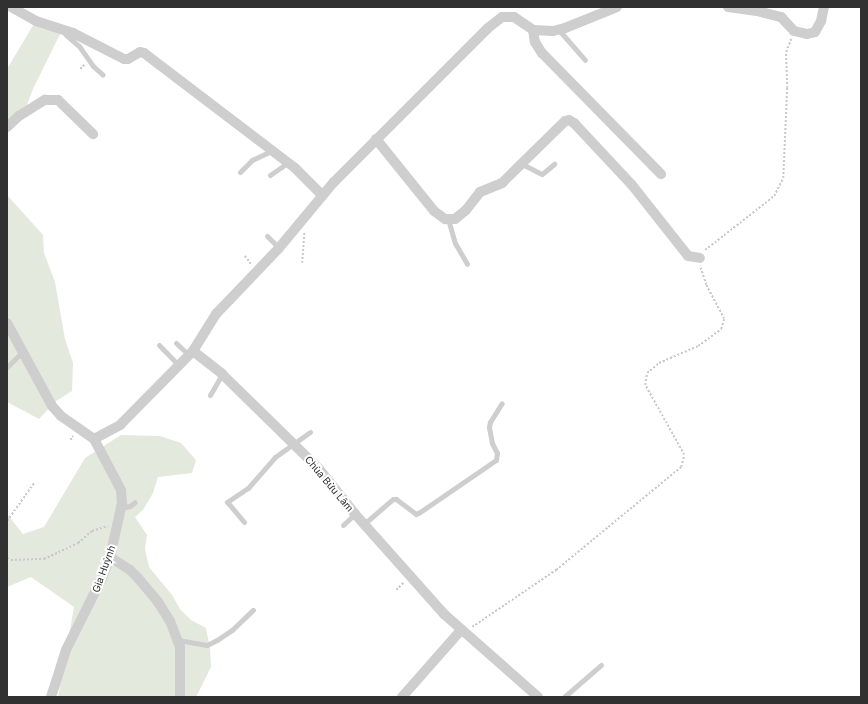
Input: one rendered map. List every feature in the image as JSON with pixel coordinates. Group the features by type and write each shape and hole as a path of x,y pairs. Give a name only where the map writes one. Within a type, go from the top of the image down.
{"street":[{"path":"11,7 36,21 73,33 124,59 128,59 140,52 144,53 295,168 322,196"},
{"path":"7,323 52,406 61,416 94,439 120,425 179,366 191,353 216,314 306,218 322,196 376,139 488,28 502,17 514,17 533,30 558,29 616,7"},
{"path":"728,7 757,11 781,17 794,31 808,34 815,32 821,21 824,7"},
{"path":"533,30 535,42 542,53 661,174"},
{"path":"7,127 20,116 45,100 58,100 93,134"},
{"path":"376,139 434,211 448,220 455,219 466,210 484,189 502,183 565,121 569,120 574,123 632,185 688,256 700,258"},
{"name":"Chùa Bửu Lâm","path":"191,353 222,374 294,444 319,469 355,514 444,614 538,697"},
{"name":"Gia Huỳnh","path":"51,697 66,650 102,580 110,557 121,508 121,490 94,439"},
{"path":"110,557 130,570 154,597 170,621 177,640 180,655 180,697"},
{"path":"402,697 462,631"}],"lane":[{"path":"558,29 585,60"},
{"path":"62,30 79,46 93,66 103,75"},
{"path":"240,172 252,160 271,151"},
{"path":"270,174 287,162"},
{"path":"522,164 542,174 554,164"},
{"path":"448,220 454,243 467,264"},
{"path":"267,236 279,248"},
{"path":"176,344 191,353"},
{"path":"159,345 179,366"},
{"path":"7,367 22,352"},
{"path":"210,395 222,374"},
{"path":"364,524 396,499 416,514 496,460 497,453 492,444 489,427 490,422 502,403"},
{"path":"244,522 228,502 248,488 276,458 310,432"},
{"path":"121,508 130,506 135,502"},
{"path":"342,525 355,514"},
{"path":"177,640 207,645 232,630 253,610"},
{"path":"564,697 601,665"}],"path":[{"path":"462,631 556,570 681,467 684,455 645,385 647,373 659,363 698,346 721,329 724,320 706,285 700,268 700,258 706,249 720,237 774,196 783,178 787,88 786,52 794,31"},
{"path":"302,262 306,218"},
{"path":"7,521 34,483"},
{"path":"7,558 11,560 44,559 78,544 92,531 118,522"},
{"path":"396,590 410,576"}],"shaded area":[{"path":"35,22 63,28 33,89 22,118 7,129 7,69"},
{"path":"7,195 43,235 44,253 55,282 65,339 73,363 72,391 56,401 39,419 7,402"},
{"path":"121,435 160,436 181,443 196,460 192,473 158,477 153,493 143,510 135,517 147,535 145,549 149,567 172,595 180,609 191,620 206,628 210,648 211,667 196,697 58,697 74,607 31,577 7,587 7,514 23,534 44,527 85,458"}]}
